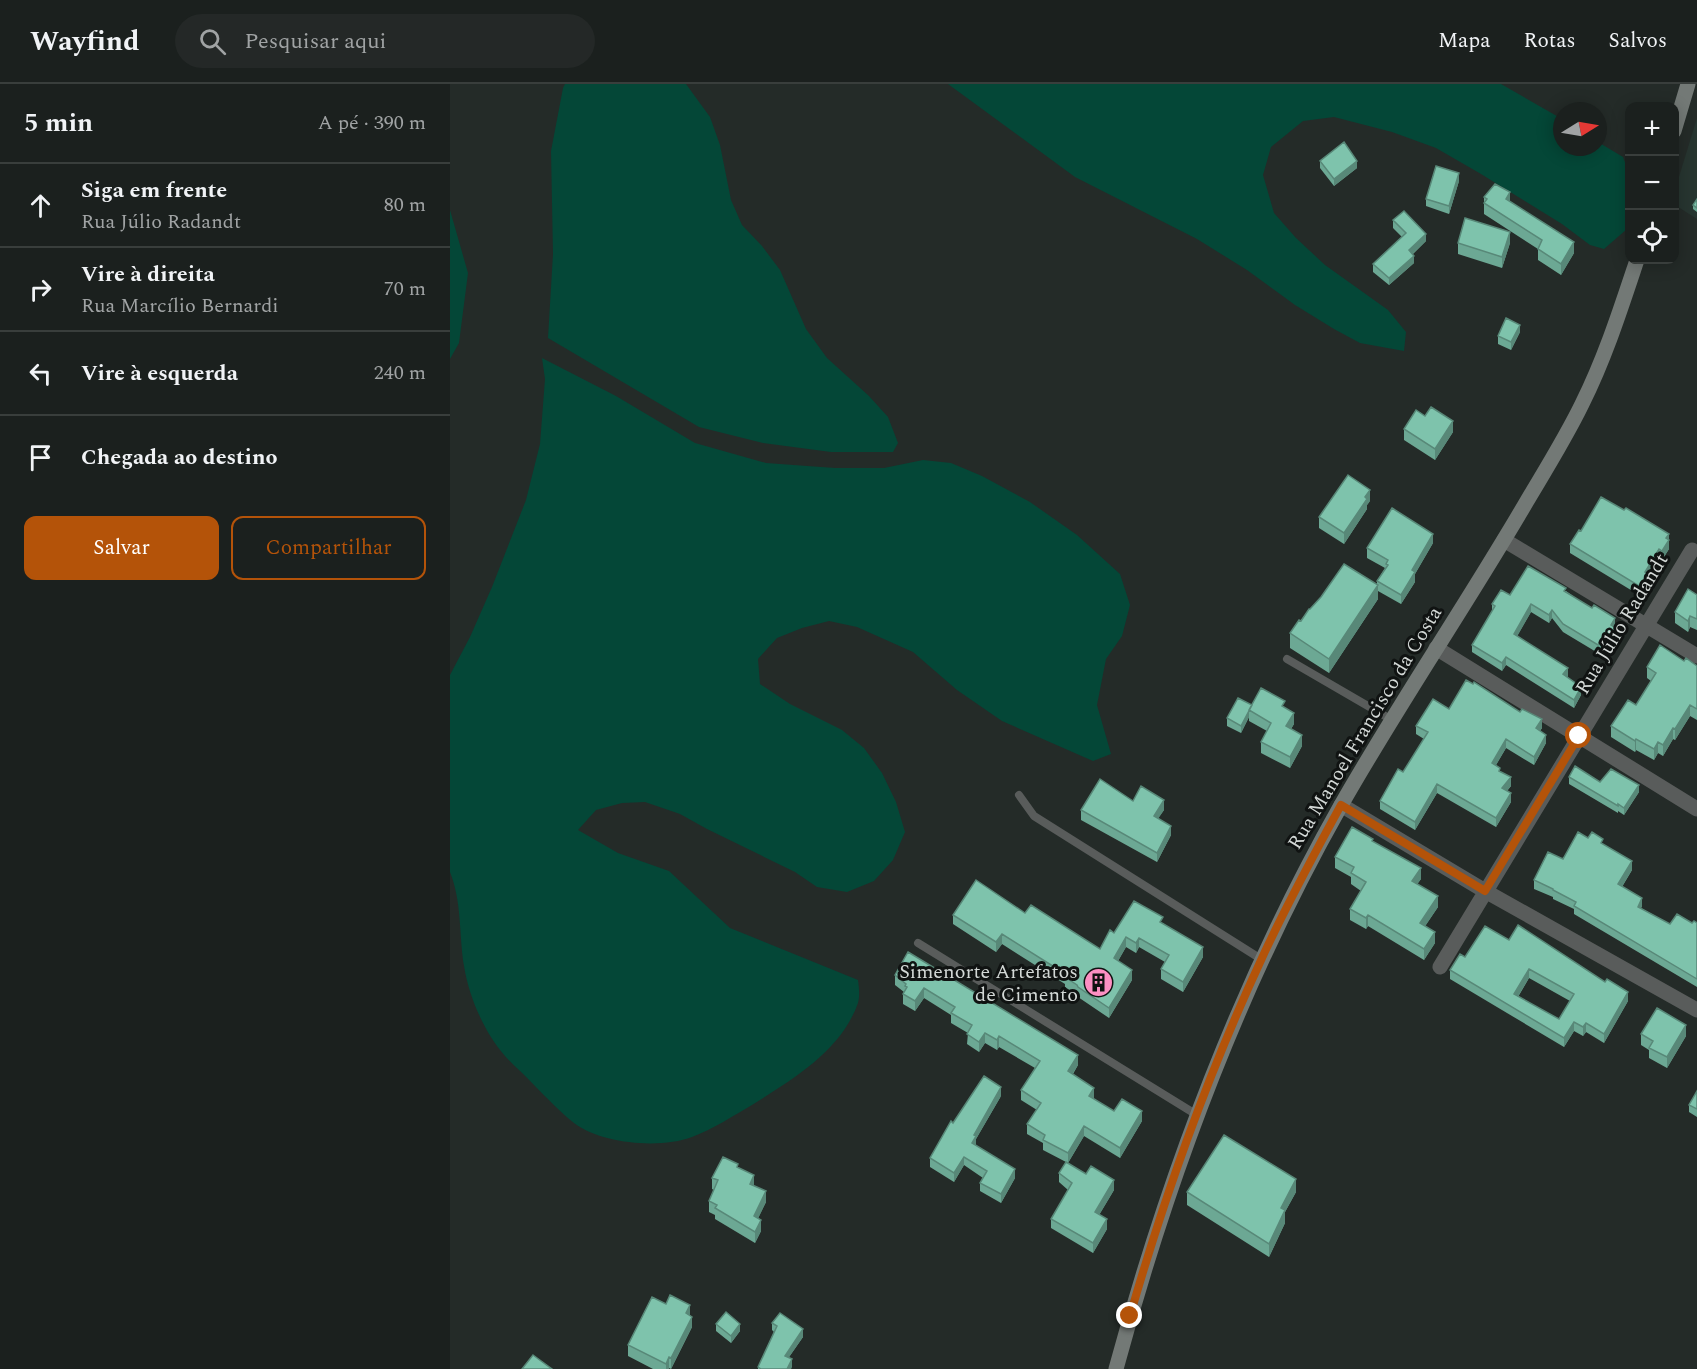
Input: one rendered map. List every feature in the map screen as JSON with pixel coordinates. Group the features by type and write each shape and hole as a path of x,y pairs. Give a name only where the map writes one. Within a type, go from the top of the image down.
{"main road":[{"path":"1679,114 1688,84"},
{"name":"Rua Manoel Francisco da Costa","path":"1116,1369 1155,1232 1197,1114 1261,959 1341,805 1504,540 1582,404 1610,339 1636,264"}],"street":[{"path":"1504,540 1697,656"},
{"name":"Rua Júlio Radandt","path":"1440,967 1692,550"},
{"path":"1436,648 1697,809"},
{"path":"1341,805 1485,891 1697,1010"}],"lane":[{"path":"1287,659 1392,720"},
{"path":"1019,795 1034,816 1261,959"},
{"path":"918,943 1197,1114"}],"shaded area":[{"path":"1697,118 1697,219 1679,208 1679,177"}],"green space":[{"path":"565,84 686,84 710,117 720,145 731,200 742,225 780,270 806,329 827,358 869,396 888,417 898,443 893,452 831,452 763,443 699,427 548,338 553,254 551,151"},
{"path":"948,84 1501,84 1553,114 1553,156 1607,156 1607,147 1623,157 1625,162 1625,231 1604,249 1590,245 1562,224 1436,148 1392,132 1334,117 1303,121 1271,147 1263,175 1274,213 1325,265 1388,310 1406,332 1404,351 1360,343 1295,305 1247,270 1197,239 1075,177"},
{"path":"450,210 468,273 459,343 450,359"},
{"path":"542,358 616,396 695,443 766,463 835,468 884,468 923,460 951,463 982,476 1030,502 1077,535 1120,574 1130,605 1122,636 1106,659 1097,705 1111,754 1093,761 1002,721 957,690 913,652 857,627 829,621 777,638 758,659 760,684 790,704 842,730 864,748 882,773 896,802 905,832 893,860 874,881 847,892 817,887 795,872 680,814 645,802 622,803 596,810 578,830 618,853 669,871 730,928 858,980 858,1003 840,1036 828,1050 799,1074 752,1105 700,1134 679,1141 648,1143 615,1140 600,1136 574,1123 497,1047 478,1014 464,966 458,907 450,872 450,675 492,587 526,500 540,444 545,379"}],"building":[{"path":"1344,142 1357,161 1334,179 1320,161"},
{"path":"1436,166 1459,173 1449,206 1426,199"},
{"path":"1495,184 1510,192 1506,199 1574,242 1561,264 1538,249 1542,240 1484,203 1487,199 1484,197"},
{"path":"1404,211 1426,234 1409,250 1414,256 1389,278 1373,264 1406,233 1393,220"},
{"path":"1465,218 1510,232 1502,257 1458,243"},
{"path":"1506,318 1520,325 1511,342 1498,336"},
{"path":"1431,407 1453,421 1435,449 1404,429 1416,410 1425,416"},
{"path":"1348,475 1370,490 1365,497 1367,499 1344,533 1319,517"},
{"path":"1601,497 1624,510 1626,508 1669,534 1666,538 1669,540 1662,551 1659,549 1645,572 1651,576 1644,589 1570,544 1579,530 1581,531"},
{"path":"1392,508 1433,534 1412,570 1415,572 1401,595 1377,581 1388,565 1386,564 1388,560 1367,548"},
{"path":"1344,564 1378,585 1329,659 1290,633 1321,597"},
{"path":"1528,566 1566,588 1564,591 1592,608 1594,605 1615,618 1611,625 1619,630 1608,648 1599,643 1598,645 1563,624 1552,610 1549,615 1531,604 1514,634 1568,668 1563,674 1581,687 1574,700 1506,657 1502,663 1472,645 1495,606 1492,604 1501,590 1510,595"},
{"path":"1688,589 1697,595 1697,619 1690,616 1688,621 1675,612"},
{"path":"1660,645 1684,661 1686,658 1697,666 1697,709 1690,705 1663,745 1658,742 1654,749 1636,739 1635,741 1611,726 1628,700 1636,705 1656,673 1647,667"},
{"path":"1466,680 1473,684 1474,682 1520,712 1522,709 1542,719 1536,728 1546,735 1534,757 1506,739 1492,763 1500,768 1499,771 1511,777 1502,788 1511,793 1496,818 1437,784 1415,822 1380,801 1398,769 1403,772 1428,732 1416,726 1433,699 1449,709"},
{"path":"1261,688 1285,701 1282,706 1294,713 1286,726 1302,735 1290,757 1261,742 1271,723 1249,710"},
{"path":"1238,698 1252,705 1241,726 1227,718"},
{"path":"1575,766 1600,782 1611,769 1639,785 1624,808 1569,777"},
{"path":"1100,779 1133,801 1141,786 1164,800 1154,816 1171,826 1157,853 1081,810"},
{"path":"1352,827 1373,839 1372,841 1421,868 1412,881 1438,896 1420,923 1435,932 1424,949 1368,915 1366,918 1350,909 1366,882 1351,873 1354,867 1335,857"},
{"path":"1578,832 1588,838 1592,832 1603,839 1601,843 1632,861 1618,884 1642,898 1638,907 1670,924 1677,914 1692,923 1694,921 1697,923 1697,979 1574,906 1576,902 1534,880 1548,852 1563,859"},
{"path":"976,880 1025,913 1031,905 1100,949 1110,930 1114,933 1134,901 1163,917 1160,922 1203,947 1183,982 1161,969 1169,955 1139,938 1136,943 1126,937 1114,958 1132,970 1109,1008 1065,977 1067,975 1002,934 996,942 953,915"},
{"path":"1518,925 1605,982 1607,979 1628,992 1604,1034 1586,1023 1583,1027 1574,1022 1564,1038 1450,970 1460,954 1465,957 1485,926 1509,940","holes":["1529,969 1574,994 1559,1019 1514,994"]},
{"path":"908,952 1078,1055 1068,1071 1094,1088 1089,1096 1114,1111 1122,1099 1142,1111 1120,1148 1084,1126 1068,1153 1043,1140 1045,1135 1027,1124 1041,1103 1021,1090 1040,1061 999,1036 997,1040 985,1033 979,1042 967,1034 972,1025 951,1013 955,1007 924,988 915,1001 903,994 907,987 906,984 895,975"},
{"path":"1657,1008 1686,1025 1667,1057 1649,1048 1653,1041 1641,1034"},
{"path":"984,1076 1001,1087 974,1135 976,1136 972,1143 1015,1169 1001,1194 980,1183 987,1171 964,1157 954,1173 930,1158 951,1121 953,1123"},
{"path":"1697,1091 1697,1109 1689,1105"},
{"path":"1224,1135 1296,1179 1281,1208 1285,1210 1269,1244 1187,1192"},
{"path":"723,1157 754,1175 750,1184 766,1191 754,1216 761,1220 755,1232 715,1208 717,1205 709,1201 718,1180 712,1178"},
{"path":"1066,1162 1086,1174 1091,1166 1114,1180 1095,1212 1107,1219 1093,1243 1051,1219 1072,1183 1059,1173"},
{"path":"670,1295 690,1305 686,1313 692,1317 666,1364 628,1345 652,1297 666,1304"},
{"path":"726,1312 740,1324 731,1336 716,1324"},
{"path":"780,1313 803,1329 785,1356 792,1359 787,1369 761,1369 758,1367 777,1326 772,1323"},
{"path":"533,1355 552,1369 522,1369"}],"place":[{"name":"Simenorte Artefatos de Cimento","path":"1099,983"}],"route":[{"path":"1130,1316 1173,1178 1225,1043 1283,913 1341,805 1485,891 1579,736"}]}
